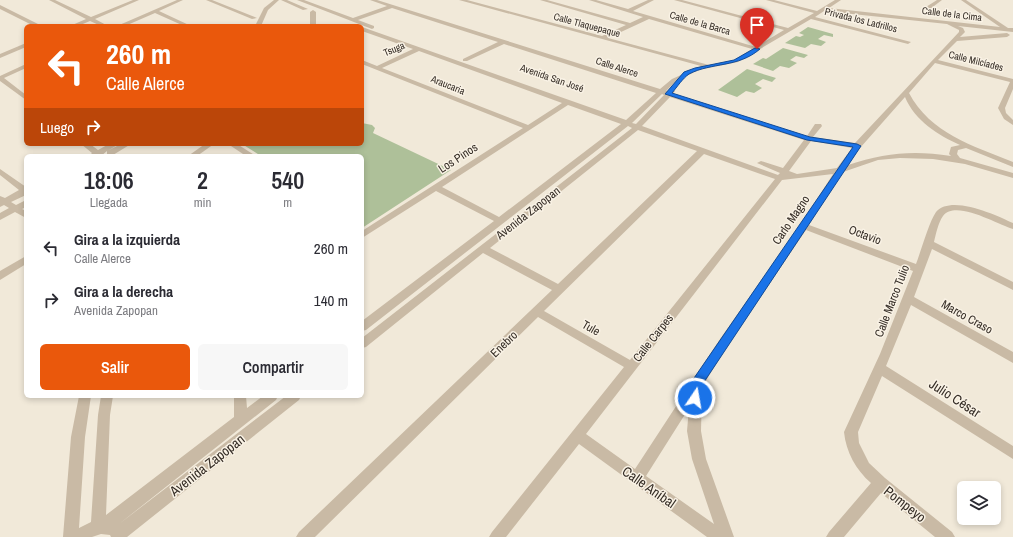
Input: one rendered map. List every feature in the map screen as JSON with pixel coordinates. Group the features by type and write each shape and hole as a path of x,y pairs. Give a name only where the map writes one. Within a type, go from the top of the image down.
{"street":[{"path":"51,0 92,18 102,24"},
{"path":"78,24 137,0"},
{"path":"125,24 181,0"},
{"path":"208,0 254,18"},
{"path":"252,24 254,18 267,0"},
{"path":"259,24 266,9 277,0"},
{"name":"Avenida San José","path":"283,0 313,12 353,23"},
{"name":"Avenida San José","path":"299,0 353,23"},
{"name":"Calle Alerce","path":"372,0 809,139 857,146"},
{"name":"Calle Tlaquepaque","path":"461,0 471,1 709,66"},
{"path":"542,0 630,25"},
{"name":"Calle de la Barca","path":"591,0 757,49"},
{"path":"628,11 652,0"},
{"path":"676,0 788,30"},
{"name":"Calle de la Cima","path":"768,0 820,10 946,22 1012,32"},
{"name":"Avenida Zapopan","path":"364,342 483,249 635,123 686,74 709,66 736,61 839,0"},
{"path":"928,8 940,0"},
{"path":"963,0 1012,32"},
{"path":"353,23 392,6"},
{"path":"0,7 34,24"},
{"path":"154,11 183,24"},
{"path":"313,12 313,24"},
{"path":"603,38 648,17"},
{"name":"Privada los Ladrillos","path":"810,17 908,42"},
{"path":"946,22 961,29 962,32 956,39"},
{"name":"Avenida San José","path":"364,26 384,31 782,175"},
{"name":"Avenida San José","path":"364,30 568,102 635,123 703,150 782,175 798,177 840,170 871,159 904,155 956,159 1013,176"},
{"path":"377,34 384,31"},
{"path":"956,39 1012,32"},
{"name":"Carlo Magno","path":"637,478 696,384 857,146 934,61 956,39"},
{"path":"465,60 503,42"},
{"path":"0,56 8,50 24,46"},
{"name":"Tsuga","path":"377,68 419,49"},
{"name":"Calle Milcíades","path":"934,61 1013,81"},
{"name":"Araucaria","path":"364,63 528,127"},
{"path":"24,67 0,78 24,96"},
{"path":"1013,81 1011,93 1000,107 1000,112 1005,118 1013,123"},
{"path":"906,93 913,107 925,120 943,134 967,146 1013,165"},
{"name":"Los Pinos","path":"364,234 568,102"},
{"name":"Avenida Zapopan","path":"364,325 501,221 635,123"},
{"name":"Calle Carpes","path":"497,537 782,175 818,126"},
{"path":"88,146 98,154"},
{"path":"100,154 112,146"},
{"path":"102,154 122,146"},
{"path":"195,154 207,146"},
{"path":"235,146 249,154"},
{"path":"956,159 953,154 954,149 967,146"},
{"name":"Enebro","path":"304,537 538,312 703,150"},
{"path":"0,170 24,189"},
{"path":"435,187 501,221"},
{"path":"1,202 24,192"},
{"path":"1,202 24,214"},
{"path":"0,217 24,204"},
{"name":"Calle Marco Tulio","path":"864,468 852,443 851,432 880,368 908,299 918,269 930,244 937,217 943,211 951,208 962,208 1013,226"},
{"name":"Octavio","path":"804,226 918,269"},
{"path":"930,244 1013,286"},
{"path":"483,249 560,289"},
{"path":"0,276 24,260"},
{"name":"Marco Craso","path":"908,299 1013,358"},
{"name":"Tule","path":"538,312 631,366"},
{"name":"Julio César","path":"880,368 1013,453"},
{"path":"696,384 694,431 699,459 726,537"},
{"path":"71,537 78,437 85,398"},
{"path":"107,398 104,415 101,526 116,530 118,536"},
{"path":"240,398 241,420"},
{"name":"Avenida Zapopan","path":"78,537 89,530 101,526 269,398"},
{"name":"Avenida Zapopan","path":"118,536 292,398"},
{"name":"Calle Aníbal","path":"578,436 720,537"},
{"name":"Pompeyo","path":"864,468 880,484 947,537"},
{"path":"834,537 880,484"}],"green space":[{"path":"808,27 833,34 833,37 824,35 818,39 826,42 821,46 811,44 805,48 785,43 796,36 800,37 804,35 799,33"},
{"path":"783,48 808,55 804,58 796,56 790,60 797,63 789,68 780,66 773,71 753,64 763,58 766,59"},
{"path":"747,69 776,78 772,82 763,79 755,84 762,88 754,93 746,91 737,97 718,90"},
{"path":"364,123 372,125 375,128 373,133 451,170 364,227 364,154 258,154 245,146 364,146"}],"route":[{"path":"695,398 696,384 857,146 809,139 668,94 686,74 697,69 736,61 757,49"}]}
